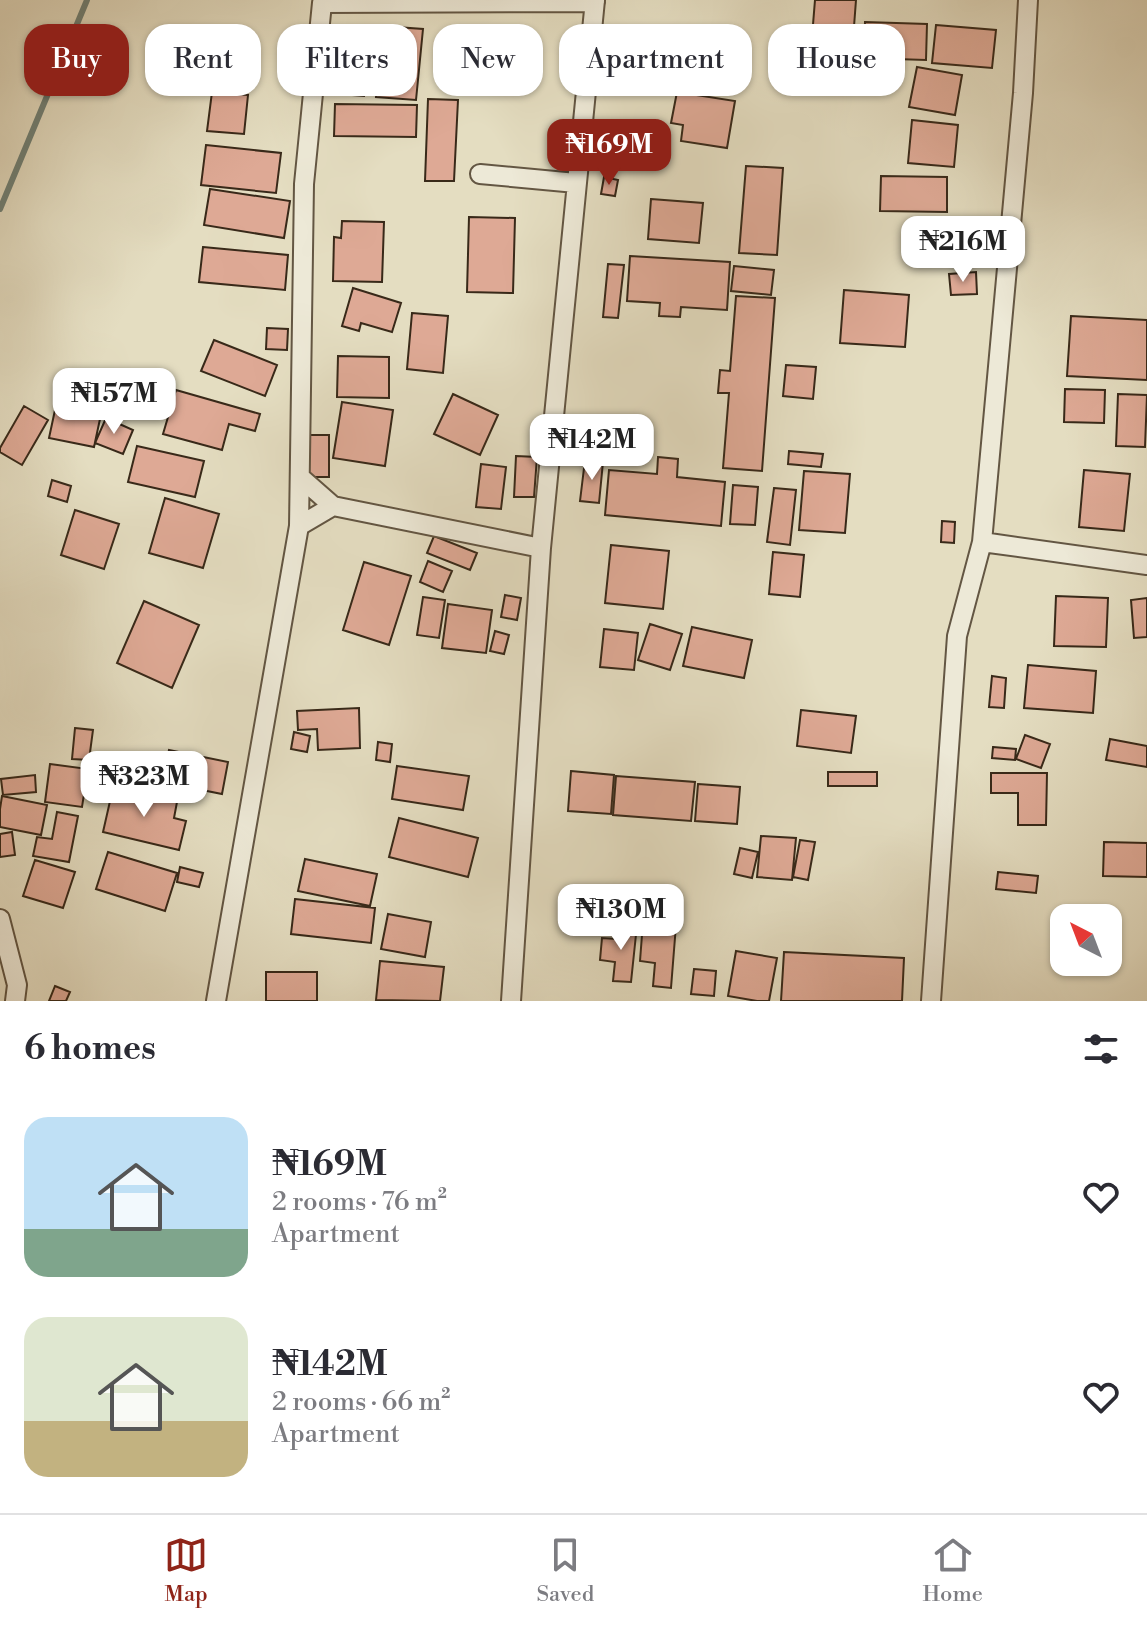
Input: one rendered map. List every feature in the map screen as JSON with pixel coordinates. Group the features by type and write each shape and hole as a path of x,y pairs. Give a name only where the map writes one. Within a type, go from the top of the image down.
{"street":[{"path":"931,1001 957,636 982,542 1023,93 1028,0"},
{"path":"216,1001 299,526 304,184 322,3 595,1 541,548 511,1001"},
{"path":"480,174 576,183"},
{"path":"300,477 333,506 541,548"},
{"path":"299,526 333,506"},
{"path":"982,542 1147,565"},
{"path":"0,919 17,985 15,1001"}],"building":[{"path":"815,0 856,0 854,24 813,24"},
{"path":"865,22 927,24 926,60 905,59 905,24"},
{"path":"936,25 996,30 992,68 932,63"},
{"path":"417,29 423,29 417,90"},
{"path":"917,67 962,75 955,115 909,107"},
{"path":"211,96 248,96 244,134 207,131"},
{"path":"376,96 416,96 416,100"},
{"path":"676,96 735,101 727,148 681,141 683,125 671,123"},
{"path":"428,99 458,100 454,181 425,181"},
{"path":"335,104 417,105 416,137 334,136"},
{"path":"912,120 958,125 954,167 908,163"},
{"path":"206,145 281,153 276,193 201,185"},
{"path":"746,166 783,168 777,255 739,253"},
{"path":"881,176 947,177 947,212 880,211"},
{"path":"604,177 618,180 615,196 601,194"},
{"path":"210,189 290,201 284,238 204,225"},
{"path":"651,199 703,203 699,243 648,239"},
{"path":"469,217 515,218 513,293 467,292"},
{"path":"342,221 384,222 382,282 333,281 334,237 341,238"},
{"path":"203,247 288,255 285,290 199,282"},
{"path":"630,256 730,262 727,310 681,307 680,317 659,316 660,303 627,301"},
{"path":"608,264 624,265 618,318 603,317"},
{"path":"734,266 774,270 771,295 731,291"},
{"path":"976,272 977,294 951,295 949,274"},
{"path":"353,288 401,303 392,332 361,323 359,331 342,326"},
{"path":"844,290 909,295 905,347 840,343"},
{"path":"736,296 775,298 762,471 723,468 729,393 718,393 720,370 730,371"},
{"path":"412,313 448,316 443,373 407,369"},
{"path":"1071,316 1147,320 1147,380 1067,376"},
{"path":"267,328 288,329 287,350 266,349"},
{"path":"214,340 277,365 265,396 201,371"},
{"path":"338,356 389,357 389,398 337,397"},
{"path":"786,365 816,367 813,399 783,396"},
{"path":"131,377 167,385 164,399 128,391"},
{"path":"1065,389 1105,390 1104,423 1064,422"},
{"path":"176,390 260,414 255,431 229,424 222,450 163,434"},
{"path":"453,394 498,415 480,455 434,434"},
{"path":"1118,394 1147,395 1145,447 1116,446"},
{"path":"342,402 393,410 385,466 333,458"},
{"path":"24,406 48,420 22,465 0,452 0,448"},
{"path":"55,410 100,419 94,447 49,438"},
{"path":"106,418 133,430 123,454 95,443"},
{"path":"309,435 329,435 329,477 308,477"},
{"path":"137,446 204,461 195,497 128,482"},
{"path":"789,451 823,454 821,467 788,464"},
{"path":"516,456 537,457 534,497 514,497"},
{"path":"658,457 678,459 677,477 725,482 721,526 605,515 609,470 657,474"},
{"path":"585,460 603,462 599,503 580,501"},
{"path":"481,464 506,467 501,509 476,507"},
{"path":"1084,470 1130,474 1124,531 1079,527"},
{"path":"804,471 850,474 845,533 799,530"},
{"path":"52,480 71,486 67,502 48,496"},
{"path":"733,485 758,487 755,525 730,524"},
{"path":"774,488 796,490 790,545 767,542"},
{"path":"165,498 219,514 203,568 149,553"},
{"path":"75,510 119,524 104,569 61,555"},
{"path":"942,521 955,522 954,543 941,542"},
{"path":"434,536 477,553 470,570 427,553"},
{"path":"611,545 669,551 663,609 605,603"},
{"path":"773,552 804,555 800,597 769,594"},
{"path":"428,561 452,571 443,592 420,582"},
{"path":"364,562 411,576 389,645 343,630"},
{"path":"505,595 521,598 517,620 501,617"},
{"path":"1056,596 1108,598 1106,647 1054,646"},
{"path":"423,597 445,600 439,638 417,635"},
{"path":"1147,598 1147,637 1134,638 1131,600"},
{"path":"144,601 199,625 172,688 117,663"},
{"path":"448,604 492,610 486,653 442,648"},
{"path":"650,624 682,634 670,670 638,660"},
{"path":"692,627 752,640 744,678 683,666"},
{"path":"604,629 638,633 634,670 600,667"},
{"path":"495,631 509,635 504,654 490,651"},
{"path":"1028,665 1096,671 1093,713 1024,708"},
{"path":"992,676 1006,678 1004,708 989,707"},
{"path":"359,708 360,748 318,750 317,729 298,730 297,711"},
{"path":"801,710 856,716 851,753 797,746"},
{"path":"75,728 93,730 89,760 72,759"},
{"path":"294,732 310,736 307,752 291,749"},
{"path":"1025,735 1050,744 1041,768 1016,759"},
{"path":"1110,739 1147,746 1147,767 1106,760"},
{"path":"378,742 392,744 390,762 376,760"},
{"path":"993,747 1016,749 1015,760 992,758"},
{"path":"169,750 228,762 222,794 162,782"},
{"path":"50,764 88,769 82,807 45,802"},
{"path":"397,766 469,776 463,810 392,799"},
{"path":"571,771 614,775 611,814 568,811"},
{"path":"828,772 877,772 877,786 828,786"},
{"path":"991,773 1047,773 1046,825 1018,825 1018,793 991,793"},
{"path":"35,775 36,792 3,795 1,779"},
{"path":"616,776 695,782 691,821 613,815"},
{"path":"698,784 740,787 737,824 695,821"},
{"path":"113,788 177,802 174,818 186,821 179,850 103,832"},
{"path":"2,796 47,805 41,835 0,827"},
{"path":"57,812 78,816 69,862 33,856 37,837 52,839"},
{"path":"399,818 478,838 468,877 389,857"},
{"path":"12,832 15,855 0,857 0,834"},
{"path":"761,836 796,838 792,880 757,877"},
{"path":"800,840 815,842 808,880 793,877"},
{"path":"1104,842 1147,843 1147,877 1103,876"},
{"path":"740,848 758,852 752,878 734,874"},
{"path":"108,852 177,873 165,911 96,889"},
{"path":"305,859 377,874 370,906 298,891"},
{"path":"35,860 75,872 63,908 23,896"},
{"path":"180,867 203,873 199,887 177,882"},
{"path":"998,872 1038,876 1036,893 996,889"},
{"path":"295,899 375,908 371,943 291,934"},
{"path":"388,914 431,922 425,957 381,949"},
{"path":"643,922 676,925 671,988 653,986 655,963 640,961"},
{"path":"617,923 637,925 631,982 613,981 615,962 600,960 602,938 616,939"},
{"path":"736,951 777,958 769,1001 728,996"},
{"path":"784,952 904,958 902,1001 781,1001"},
{"path":"380,961 444,967 440,1001 376,1000"},
{"path":"694,969 716,971 714,996 691,994"},
{"path":"266,972 317,972 317,1001 266,1001"},
{"path":"55,986 70,992 66,1001 49,1001"}],"waterway":[{"path":"0,209 87,0"}]}
